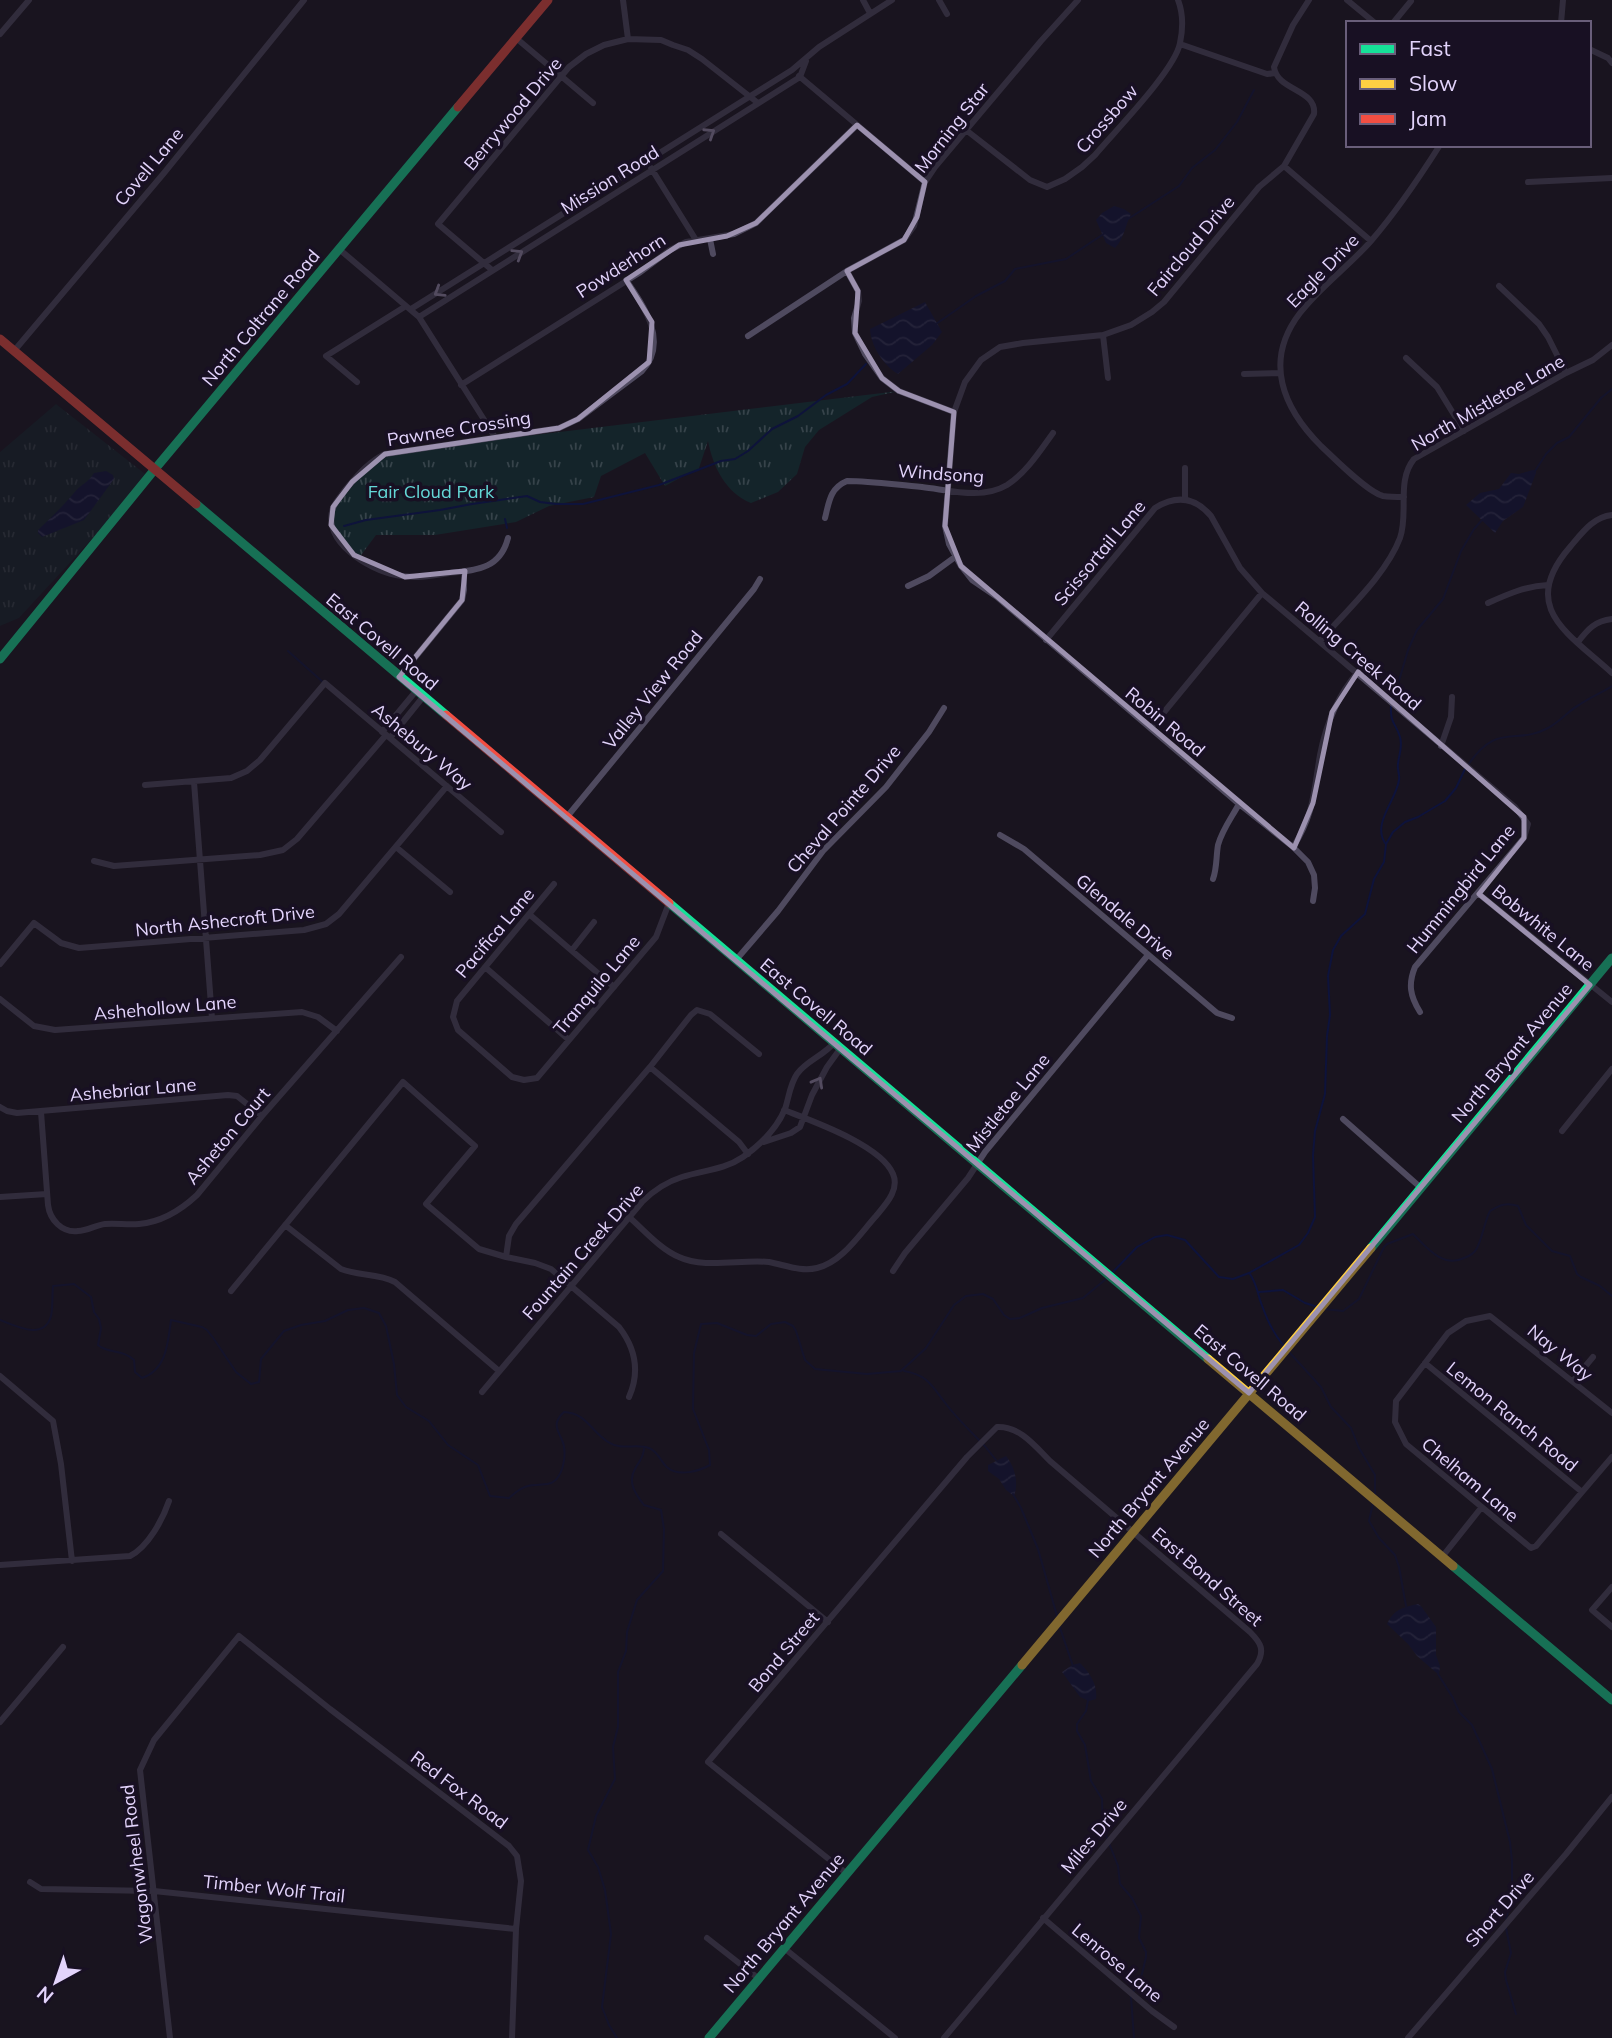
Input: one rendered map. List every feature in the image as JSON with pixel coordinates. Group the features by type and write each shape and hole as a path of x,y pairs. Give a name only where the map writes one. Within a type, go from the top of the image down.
{"street":[{"path":"0,34 29,0"},
{"name":"Covell Lane","path":"14,351 164,173 304,0"},
{"name":"North Coltrane Road","path":"0,659 548,0"},
{"path":"624,0 628,39"},
{"path":"863,0 870,13"},
{"name":"Mission Road","path":"357,382 326,356 484,263 792,70 819,47 892,0"},
{"path":"939,0 947,14"},
{"name":"Morning Star","path":"748,336 848,271 904,240 914,226 925,182 935,167 1078,0"},
{"name":"Crossbow","path":"967,130 1030,180 1047,187 1065,179 1096,155 1170,65 1180,44 1182,18 1178,0"},
{"path":"1180,44 1258,71 1275,73 1274,66 1278,56 1309,0"},
{"path":"1347,0 1373,21"},
{"path":"1561,21 1563,0"},
{"path":"1395,21 1411,1"},
{"path":"516,38 593,103"},
{"name":"Berrywood Drive","path":"492,270 438,224 578,60 615,41 661,40 688,50 751,95 758,103"},
{"path":"1591,51 1608,58 1612,63"},
{"name":"Mission Road","path":"419,317 800,77 807,59"},
{"path":"792,70 925,182"},
{"name":"Faircloud Drive","path":"972,580 955,557 945,526 954,412 969,375 981,360 1000,347 1103,335 1141,321 1164,302 1259,187 1284,166 1309,125 1315,108 1311,101 1284,84 1275,73"},
{"name":"Powderhorn","path":"461,385 626,281 670,250 696,240 734,234 756,223 857,125"},
{"name":"Eagle Drive","path":"1404,497 1381,496 1372,491 1312,437 1292,411 1284,393 1280,373 1282,351 1292,325 1301,311 1371,241 1408,194 1439,147"},
{"path":"647,161 696,240"},
{"path":"919,176 930,163"},
{"path":"1284,166 1371,241"},
{"path":"1528,183 1612,178"},
{"path":"561,215 566,224"},
{"path":"710,239 713,254"},
{"path":"339,250 419,317 495,438"},
{"path":"848,271 859,296 854,318 855,333 865,354 882,378 899,391 954,412"},
{"name":"Pawnee Crossing","path":"508,538 505,551 493,562 478,569 413,577 382,572 363,562 342,544 333,531 332,513 340,497 363,469 378,457 395,452 569,425 647,366 653,348 652,322 626,281"},
{"path":"1499,286 1539,324 1566,373"},
{"path":"1103,335 1108,378"},
{"name":"East Covell Road","path":"0,339 1612,1700"},
{"name":"North Mistletoe Lane","path":"1320,641 1387,565 1400,537 1405,516 1406,472 1414,460 1611,348"},
{"path":"1406,358 1437,387 1464,431"},
{"path":"1244,374 1280,373"},
{"name":"Windsong","path":"825,518 830,496 839,485 847,481 987,493 1004,487 1024,470 1054,433"},
{"path":"1185,468 1185,499"},
{"name":"Rolling Creek Road","path":"1185,499 1205,508 1240,568 1262,593 1516,807 1528,824"},
{"name":"Scissortail Lane","path":"1046,640 1154,508 1165,501 1185,499"},
{"path":"1612,515 1600,517 1579,536 1559,559 1548,585 1551,612 1558,623 1612,673"},
{"path":"908,586 929,576 955,557"},
{"path":"399,677 462,600 464,571"},
{"name":"Valley View Road","path":"566,818 760,579"},
{"name":"Robin Road","path":"972,580 997,597 1293,847 1308,862 1314,875 1312,901"},
{"path":"1488,603 1516,591 1548,585"},
{"path":"1151,728 1262,593"},
{"path":"1578,642 1589,627 1599,621 1612,619"},
{"path":"1293,847 1306,825 1320,754 1332,712 1346,686 1358,672"},
{"name":"Ashebury Way","path":"194,782 231,778 247,771 260,760 325,683 501,832"},
{"path":"94,861 114,866 260,855 283,850 290,846 419,694"},
{"path":"1441,746 1451,717 1452,697"},
{"name":"Cheval Pointe Drive","path":"736,960 778,911 823,851 886,787 929,732 944,708"},
{"path":"145,785 194,782 212,1018"},
{"name":"North Ashecroft Drive","path":"0,964 34,923 61,943 79,948 304,930 326,925 339,914 447,786"},
{"path":"1213,879 1218,867 1217,849 1222,835 1240,804"},
{"name":"Hummingbird Lane","path":"1419,1012 1410,990 1410,979 1416,967 1524,838 1528,824"},
{"name":"Glendale Drive","path":"1000,835 1024,849 1217,1013 1232,1018"},
{"path":"396,846 450,892"},
{"name":"Pacifica Lane","path":"537,1078 524,1080 512,1077 458,1030 453,1017 457,1001 554,884"},
{"name":"Bobwhite Lane","path":"1479,894 1612,1002"},
{"name":"Tranquilo Lane","path":"537,1078 656,937 669,903"},
{"path":"529,914 614,986"},
{"path":"572,950 594,922"},
{"name":"Mistletoe Lane","path":"893,1271 968,1178 976,1164 1148,955"},
{"name":"Asheton Court","path":"41,1112 47,1194 51,1217 59,1226 69,1231 79,1231 107,1224 139,1224 170,1215 186,1206 197,1195 401,957"},
{"name":"North Bryant Avenue","path":"709,2038 1612,958"},
{"path":"485,968 569,1040"},
{"name":"Ashehollow Lane","path":"0,999 34,1026 55,1030 302,1012 318,1017 337,1031"},
{"path":"506,1257 509,1236 516,1224 697,1010 710,1013 759,1054"},
{"path":"803,1118 837,1046"},
{"name":"Fountain Creek Drive","path":"482,1392 649,1195 665,1183 683,1176 716,1170 748,1154 762,1142 780,1119 794,1077 801,1069 837,1046"},
{"path":"650,1067 740,1142 748,1154"},
{"path":"1562,1131 1612,1069"},
{"path":"231,1291 403,1082 475,1146 426,1204 479,1249 551,1269 619,1327 628,1339 634,1357 635,1384 629,1397"},
{"name":"Ashebriar Lane","path":"0,1107 17,1113 41,1112 237,1096 262,1116"},
{"path":"629,1217 664,1248 680,1258 700,1262 767,1262 805,1269 818,1268 843,1254 888,1202 895,1182 889,1168 874,1154 842,1133 784,1110"},
{"name":"Fountain Creek Drive","path":"762,1142 791,1133 800,1126 803,1118"},
{"path":"1343,1119 1420,1187"},
{"path":"0,1197 47,1194"},
{"path":"285,1225 341,1269 395,1282 499,1371"},
{"name":"Nay Way","path":"1425,1363 1448,1333 1466,1321 1490,1316 1612,1413"},
{"path":"1573,1381 1592,1357"},
{"name":"Chelham Lane","path":"1425,1363 1396,1401 1395,1422 1406,1444 1526,1545 1531,1548 1536,1546 1582,1492"},
{"name":"Lemon Ranch Road","path":"1425,1363 1582,1492"},
{"path":"0,1376 53,1421 61,1464 72,1561"},
{"name":"East Bond Street","path":"997,1427 1014,1429 1033,1443 1050,1461 1250,1632 1261,1643 1262,1651"},
{"name":"Bond Street","path":"846,1873 708,1762 967,1457 997,1427"},
{"path":"1582,1492 1612,1457"},
{"path":"0,1565 130,1556 138,1552 163,1519 169,1501"},
{"path":"1442,1557 1481,1508"},
{"path":"721,1534 828,1622"},
{"path":"1612,1587 1592,1610 1612,1627"},
{"name":"Wagonwheel Road","path":"170,2038 140,1770 154,1740 239,1636"},
{"name":"Red Fox Road","path":"239,1636 509,1846 517,1856 521,1881 516,1929 512,2038"},
{"path":"0,1722 62,1647"},
{"name":"Miles Drive","path":"944,2038 1256,1664 1262,1651"},
{"name":"Short Drive","path":"1408,2038 1612,1797"},
{"name":"Timber Wolf Trail","path":"30,1882 41,1889 154,1891 516,1929"},
{"name":"Lenrose Lane","path":"1043,1918 1174,2027"},
{"path":"707,1938 758,1978"},
{"path":"783,1948 895,2038"}],"highlighted area":[{"path":"857,125 925,182 917,217 904,240 847,271 858,291 855,333 882,378 899,391 954,412 945,526 961,566 1294,848 1313,803 1332,712 1358,672 1524,817 1524,838 1479,894 1590,985 1249,1393 399,677 462,600 465,571 405,577 354,555 331,525 333,507 352,482 385,454 559,428 578,419 649,362 652,322 626,280 679,245 727,236 756,223"}],"green space":[{"name":"Fair Cloud Park","path":"899,391 872,397 819,430 805,447 797,474 778,492 751,503 734,493 722,478 708,441 698,471 665,486 645,453 601,476 594,497 549,506 516,522 435,535 376,535 359,558 333,531 333,507 378,457 403,451"},
{"path":"56,404 149,477 19,618 0,626 0,452"}],"water":[{"path":"1114,206 1131,214 1115,248 1106,243 1096,220"},
{"path":"925,302 942,332 932,345 898,374 887,366 879,354 870,329"},
{"path":"1533,470 1536,473 1523,507 1503,521 1495,533 1466,505 1480,493 1499,489 1511,473"},
{"path":"106,471 113,475 114,479 84,520 42,537 38,533 94,473"},
{"path":"1006,1456 1015,1475 1014,1496 988,1471 988,1465"},
{"path":"1418,1604 1436,1627 1439,1675 1387,1624 1396,1612"},
{"path":"1080,1663 1096,1689 1096,1699 1089,1701 1080,1697 1062,1672"}],"waterway":[{"path":"1128,219 1179,186 1192,168 1215,150 1237,122 1254,90"},
{"path":"936,324 976,296 1005,281 1015,269 1066,259 1105,233"},
{"path":"344,526 366,520 527,496 540,502 583,504 659,485 721,461 735,459 772,429 798,416 826,395 847,384 866,364"},
{"path":"1535,471 1546,454 1557,443 1569,437 1601,398 1612,389"},
{"path":"505,519 507,528"},
{"path":"1393,701 1408,650 1417,630 1443,599 1461,551 1482,520"},
{"path":"288,651 324,683"},
{"path":"1468,765 1489,743 1548,728 1575,707 1612,686"},
{"path":"1385,843 1381,828 1399,780 1401,744 1392,720 1391,706"},
{"path":"1112,1273 1137,1247 1155,1237 1167,1235 1185,1240 1219,1277 1233,1279 1299,1245 1308,1233 1315,1217 1313,1155 1315,1131 1325,1094 1330,1015 1328,976 1333,950 1341,936 1365,914 1374,879 1384,862 1386,844 1393,832 1405,822 1445,801 1456,788 1465,769"},
{"path":"1324,1309 1343,1311 1359,1299 1384,1247 1413,1234 1442,1258 1456,1260 1470,1256 1477,1248 1490,1211 1507,1204 1518,1206 1526,1225 1552,1251 1570,1256 1577,1274 1612,1296"},
{"path":"1250,1274 1270,1324 1284,1346"},
{"path":"0,1320 29,1330 42,1328 51,1316 53,1286 74,1284 91,1297 101,1328 98,1345 130,1357 134,1360 135,1372 142,1378 157,1369 161,1362 171,1320 207,1330 236,1372 251,1384 259,1382 261,1359 284,1331 325,1321 348,1310 364,1308 379,1313 386,1326 397,1395 406,1407 429,1421 448,1445 478,1465 490,1496 509,1498 518,1490 532,1485 548,1484 558,1477 565,1454 557,1425 564,1412 583,1419 613,1445 652,1450 673,1471 689,1472 710,1465 709,1450 693,1409 694,1353 701,1324 717,1323 756,1336 771,1324 785,1322 793,1326 805,1360 815,1369 867,1374 901,1371 926,1348 954,1305 966,1296 983,1294 993,1299 1010,1319 1020,1318 1042,1308 1083,1298 1106,1279"},
{"path":"1259,1292 1283,1290 1318,1307"},
{"path":"1290,1353 1321,1387 1331,1407 1351,1428 1375,1475 1375,1494"},
{"path":"904,1371 919,1375 929,1382 980,1441"},
{"path":"984,1445 996,1460"},
{"path":"617,2038 602,2007 611,1934 605,1890 598,1867 588,1850 596,1816 615,1779 613,1747 618,1727 618,1672 626,1651 627,1632 637,1600 663,1571 664,1529 661,1510 644,1505 632,1483 644,1449"},
{"path":"1013,1494 1038,1549 1057,1616"},
{"path":"1373,1503 1369,1521 1379,1538 1395,1555 1406,1606"},
{"path":"1059,1625 1073,1666"},
{"path":"1438,1674 1459,1712 1472,1725 1492,1769 1512,1861 1512,1897 1506,1919"},
{"path":"1088,1700 1086,1711 1077,1724 1077,1731 1085,1745 1091,1781 1102,1799 1103,1827 1107,1838"},
{"path":"1109,1843 1118,1866 1120,1884 1132,1898 1141,1916 1139,1938 1146,1957 1142,1974 1133,1992"},
{"path":"1506,1928 1511,1953 1505,1972 1516,2014"},
{"path":"1131,1997 1134,2038"}],"traffic: fast":[{"path":"0,659 458,107"},
{"path":"196,504 446,715"},
{"path":"669,903 1208,1359"},
{"path":"1371,1248 1612,958"},
{"path":"1453,1566 1612,1700"},
{"path":"709,2038 1022,1665"}],"traffic: slow":[{"path":"1022,1665 1371,1248"},
{"path":"1208,1359 1453,1566"}],"traffic: jam":[{"path":"458,107 548,0"},
{"path":"0,339 196,504"},
{"path":"446,715 669,903"}]}
